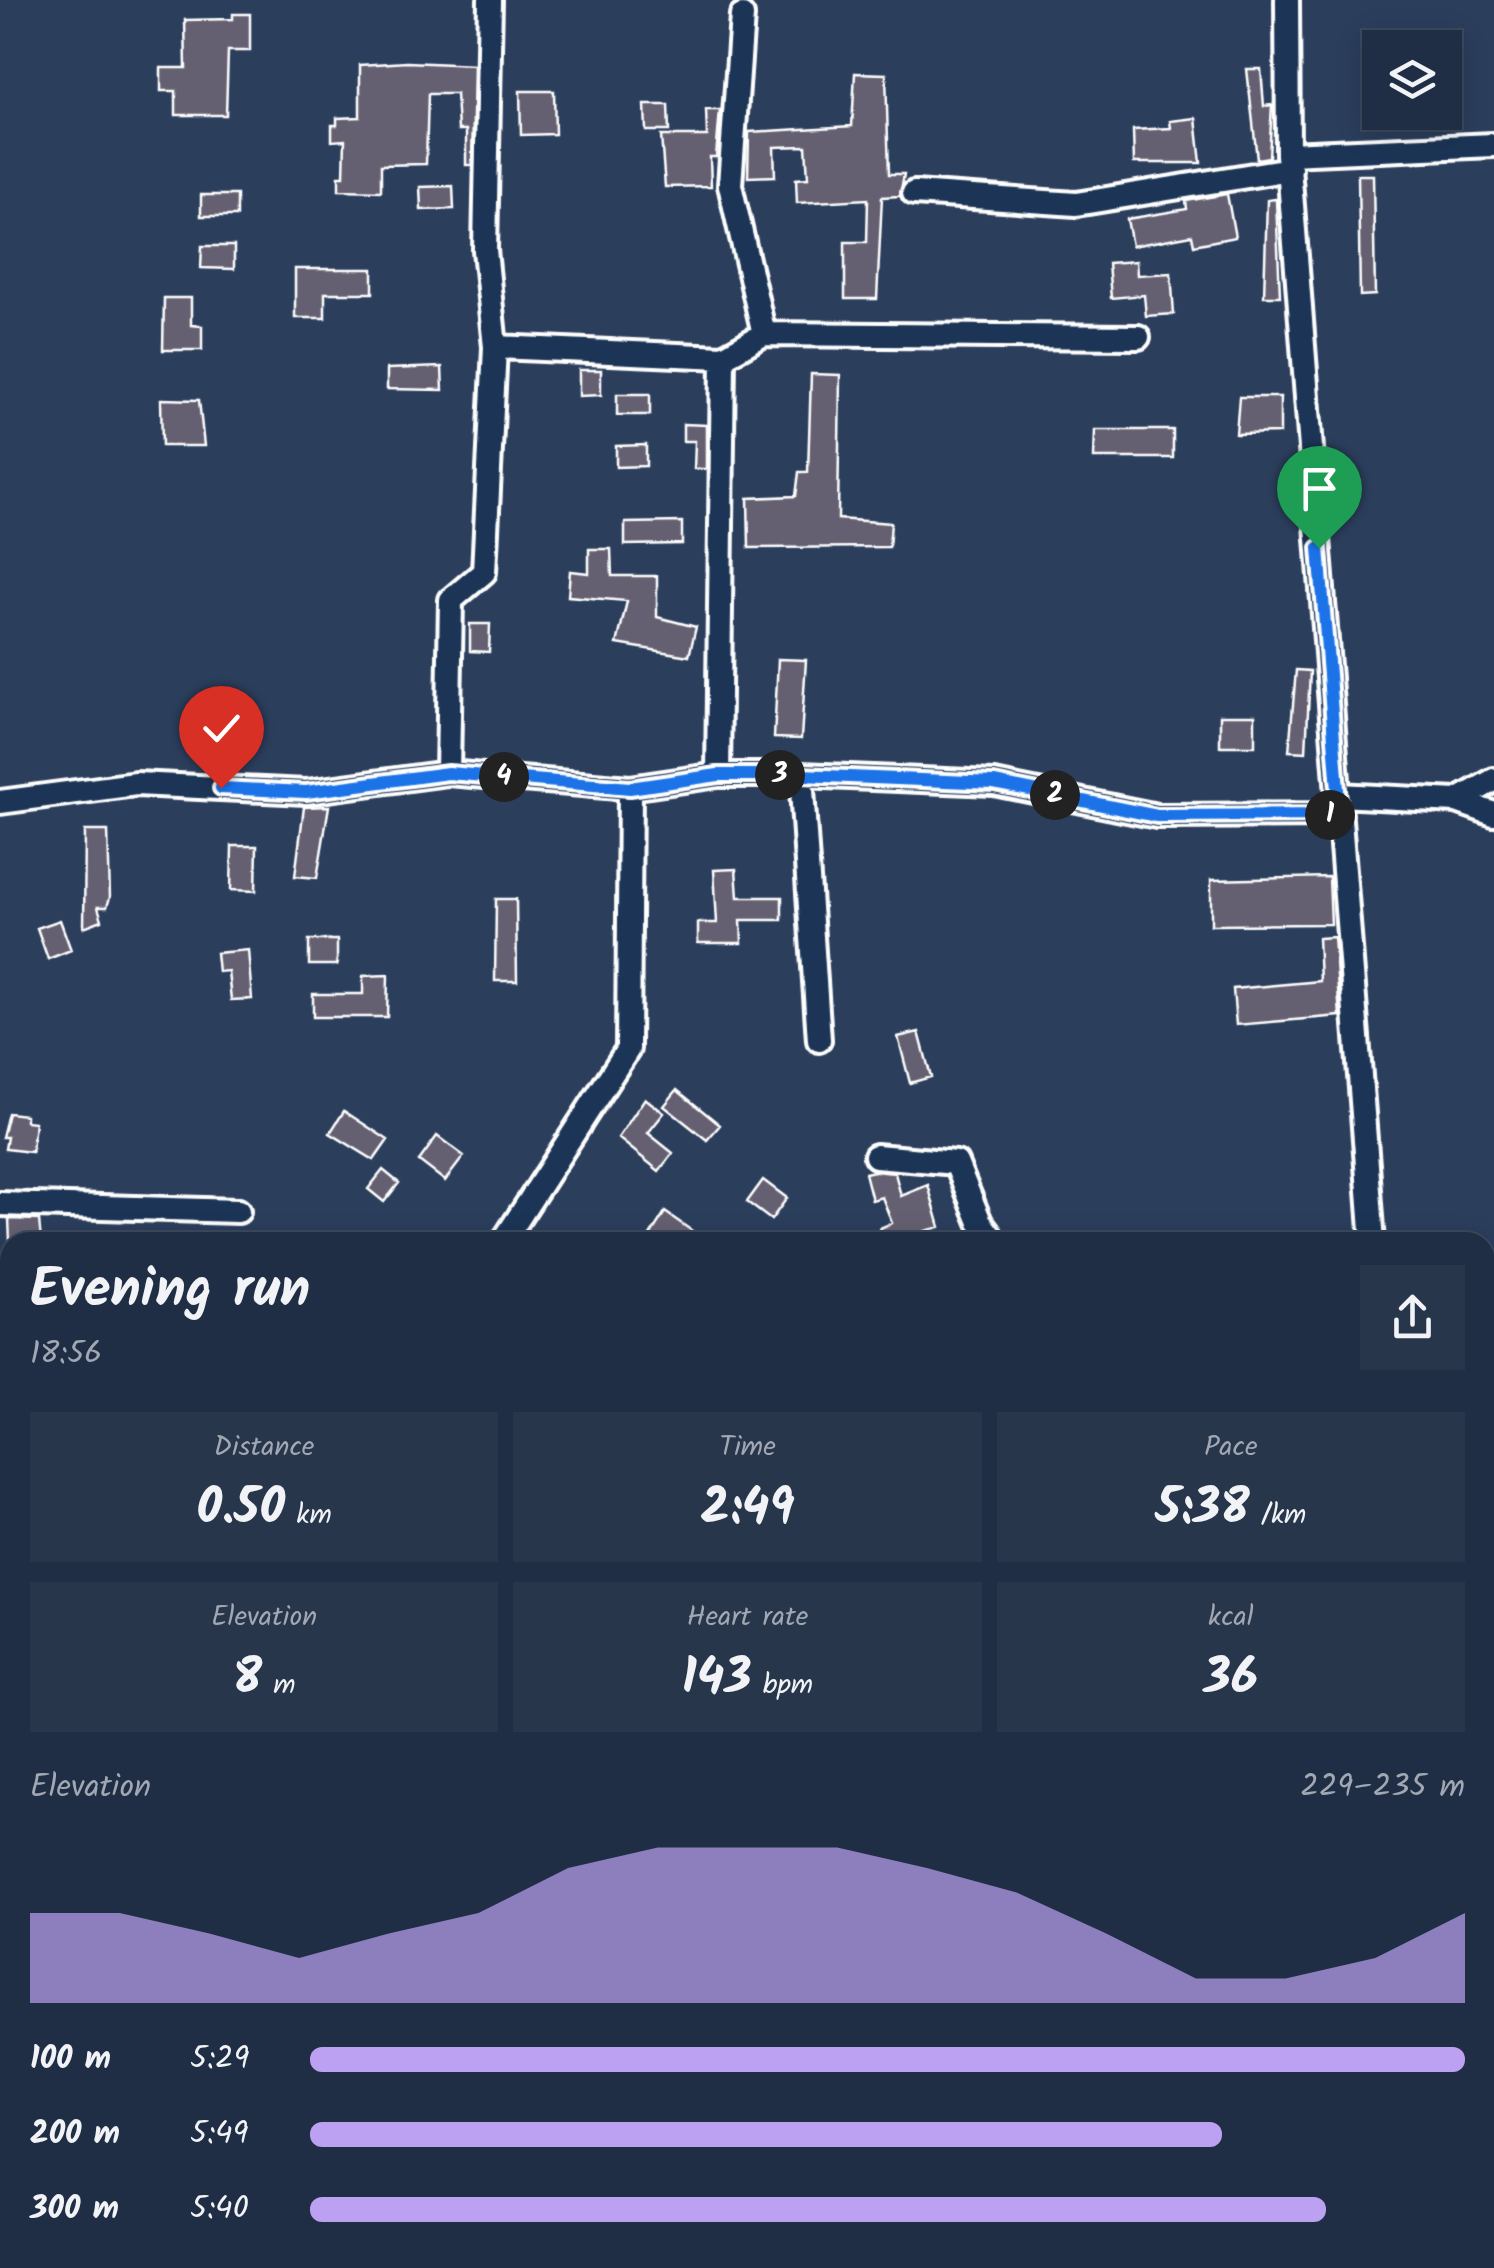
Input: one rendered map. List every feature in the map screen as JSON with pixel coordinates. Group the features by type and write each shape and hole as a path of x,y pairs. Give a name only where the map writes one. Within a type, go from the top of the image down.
{"street":[{"path":"448,773 452,600 484,572 495,347 485,250 490,0"},
{"path":"1287,0 1289,161 1372,1232"},
{"path":"742,16 730,185 764,334"},
{"path":"914,193 1076,204 1289,161 1494,145"},
{"path":"495,347 723,357 764,334 1138,338"},
{"path":"718,775 723,357"},
{"path":"0,802 136,784 306,792 448,773 630,788 718,775 801,775 994,783 1157,816 1457,801 1494,814"},
{"path":"801,775 819,1040"},
{"path":"1457,801 1494,780"},
{"path":"509,1232 628,1049 630,788"},
{"path":"876,1156 956,1163 988,1232"},
{"path":"0,1204 238,1211"}],"building":[{"path":"233,14 250,14 250,51 228,51 226,115 176,115 176,91 161,91 161,68 186,68 185,20 233,19"},
{"path":"360,65 474,65 472,165 466,165 466,130 458,130 456,94 428,94 426,164 381,165 381,191 339,190 339,176 344,176 345,140 332,141 332,125 337,125 337,118 360,117"},
{"path":"1247,69 1261,69 1264,106 1272,105 1269,157 1257,159"},
{"path":"855,73 886,74 889,174 904,174 900,196 882,197 877,299 845,299 845,242 867,242 868,199 797,203 796,179 808,178 806,146 774,147 775,176 748,177 749,132 852,126"},
{"path":"520,91 554,91 555,134 521,135"},
{"path":"645,105 668,105 669,131 646,131"},
{"path":"706,110 720,110 716,157 710,157 711,186 665,187 661,136 707,136"},
{"path":"1196,118 1201,163 1134,163 1133,130 1171,128 1170,121"},
{"path":"1358,175 1373,175 1375,295 1360,296"},
{"path":"453,186 454,209 421,210 420,187"},
{"path":"1227,194 1235,237 1194,245 1192,235 1132,246 1127,219 1187,209 1186,201"},
{"path":"201,195 237,195 237,216 201,216"},
{"path":"1276,199 1280,296 1264,296 1267,200"},
{"path":"202,246 234,246 234,269 201,268"},
{"path":"1136,261 1137,275 1171,273 1174,314 1146,316 1144,295 1111,298 1108,263"},
{"path":"295,269 373,269 373,293 325,293 325,318 295,318"},
{"path":"164,298 191,298 191,325 202,326 202,350 163,350"},
{"path":"442,367 443,390 387,389 387,369"},
{"path":"579,370 601,370 601,395 579,396"},
{"path":"811,374 840,375 838,519 891,523 889,547 749,548 748,498 796,496 799,472 808,472"},
{"path":"617,394 650,394 650,415 617,415"},
{"path":"1239,397 1280,397 1280,433 1236,434"},
{"path":"161,399 199,400 204,446 162,446"},
{"path":"683,424 707,425 707,469 694,469 695,441 683,441"},
{"path":"1095,430 1173,430 1173,458 1094,458"},
{"path":"646,445 646,466 616,467 616,446"},
{"path":"682,522 682,544 625,545 625,523"},
{"path":"589,549 611,549 612,576 657,576 657,617 696,627 689,656 617,644 627,601 568,596 570,571 589,573"},
{"path":"470,624 490,624 489,652 470,651"},
{"path":"778,659 806,660 801,739 774,738"},
{"path":"1296,670 1310,671 1306,752 1289,751"},
{"path":"1220,715 1255,715 1255,746 1220,746"},
{"path":"329,806 317,878 295,876 304,807"},
{"path":"85,831 108,831 110,897 107,907 98,907 102,920 84,927"},
{"path":"232,846 257,846 256,891 231,890"},
{"path":"736,869 738,897 782,897 782,920 741,920 742,943 698,943 698,923 717,923 714,870"},
{"path":"1329,877 1331,924 1211,925 1211,880"},
{"path":"496,899 516,899 517,981 495,981"},
{"path":"60,920 71,950 48,959 37,928"},
{"path":"1334,937 1340,1016 1236,1025 1233,989 1320,981 1318,938"},
{"path":"309,940 337,940 337,965 309,965"},
{"path":"248,950 252,999 231,1000 228,971 218,972 216,953"},
{"path":"388,975 387,1017 313,1017 313,994 363,994 363,976"},
{"path":"919,1032 931,1077 910,1083 898,1037"},
{"path":"677,1090 720,1125 707,1140 664,1106"},
{"path":"645,1098 664,1113 648,1133 673,1153 659,1171 618,1138"},
{"path":"344,1111 388,1140 374,1160 330,1133"},
{"path":"8,1113 26,1115 26,1121 35,1122 32,1152 5,1149 7,1137 2,1137"},
{"path":"437,1136 464,1156 445,1181 419,1161"},
{"path":"383,1170 399,1183 384,1202 368,1189"},
{"path":"865,1173 895,1173 901,1196 928,1185 940,1227 922,1232 881,1232 880,1228 892,1223 882,1197 872,1200"},
{"path":"763,1180 787,1198 771,1220 747,1202"},
{"path":"665,1212 694,1232 652,1232"},
{"path":"9,1219 39,1220 40,1232 10,1232"}],"route":[{"path":"221,788 306,792 448,773 630,788 718,775 801,775 994,783 1157,816 1340,815 1319,548"}]}
